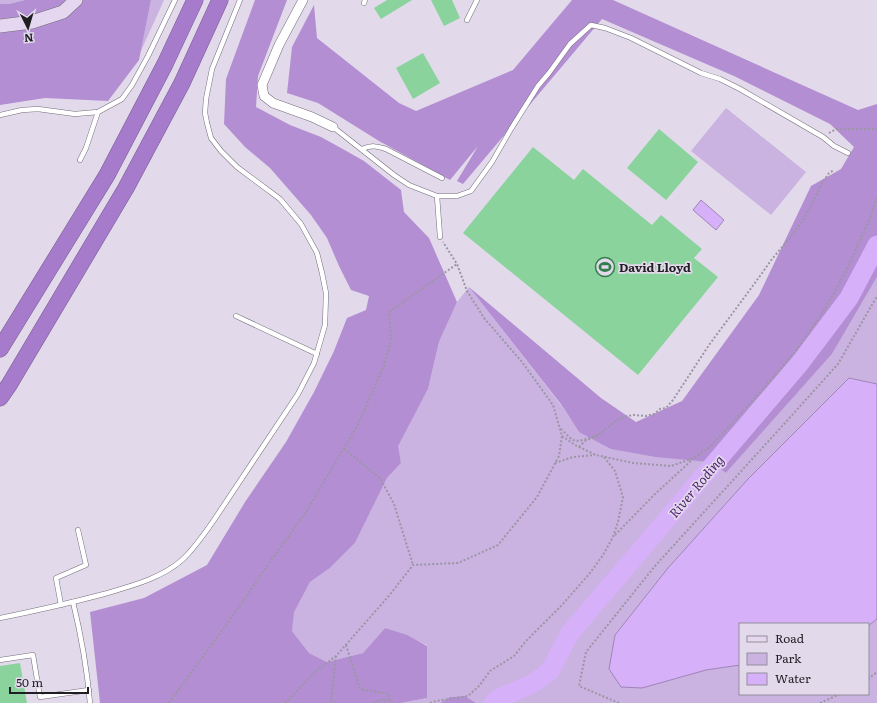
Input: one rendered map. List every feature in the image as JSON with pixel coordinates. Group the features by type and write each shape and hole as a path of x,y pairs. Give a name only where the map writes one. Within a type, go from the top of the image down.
{"highway":[{"path":"0,349 107,175 165,64 194,0"},
{"path":"0,398 126,188 182,83 220,0"}],"street":[{"path":"0,26 32,22 63,12 76,0"},
{"path":"303,0 279,45 262,85 264,96 272,102 312,117 333,127"}],"lane":[{"path":"0,115 22,110 38,109 75,114 98,112 122,99 132,85 148,56 175,0"},
{"path":"0,618 61,605 132,586 163,574 182,560 214,520 298,394 314,363 325,325 326,294 317,253 301,224 280,199 237,167 221,151 211,138 205,113 206,99 212,69 240,0"},
{"path":"467,20 477,0"},
{"path":"333,127 409,185 437,196 457,196 471,191 492,162 538,86 570,44 591,25 606,28 631,38 701,73 740,89 848,153"},
{"path":"80,160 86,148 98,112"},
{"path":"362,149 369,146 376,146 386,149 442,178"},
{"path":"437,196 440,237"},
{"path":"236,316 317,354"},
{"path":"61,605 56,578 86,565 78,530"},
{"path":"73,602 81,636 90,703"},
{"path":"0,660 33,655 40,697 88,690"}],"path":[{"path":"823,137 836,130 877,129"},
{"path":"579,447 585,441 597,436 617,420 634,415 646,416 654,414 660,409 666,408 673,400 709,345 772,259 801,223 822,183 829,173 834,170"},
{"path":"430,703 436,700 468,696 479,686 490,670 514,656 526,641 562,605 590,573 613,537 655,494 694,458 710,447 720,437 796,351 825,309 845,273 877,198"},
{"path":"413,565 458,564 498,545 537,497 559,456 562,436 553,406 522,362 484,318 467,291 457,264 440,237"},
{"path":"169,703 306,512 357,426 384,366 391,338 389,312 457,264"},
{"path":"619,703 579,686 586,652 655,566 838,364 877,296"},
{"path":"560,428 573,440 585,439 600,433"},
{"path":"562,436 579,447 596,455 633,463 671,466 694,458"},
{"path":"344,449 380,478 394,504 413,565"},
{"path":"555,464 573,457 596,455"},
{"path":"604,457 615,471 623,497 618,522 613,537"},
{"path":"285,703 316,671 336,656 388,597 413,565"},
{"path":"346,645 360,689 389,694 389,701"},
{"path":"335,703 331,701 336,656"},
{"path":"869,678 877,672"},
{"path":"820,703 838,695"},
{"path":"373,703 381,700 392,701 392,703"}],"green space":[{"path":"0,0 25,0 9,4 0,4"},
{"path":"151,0 164,0 140,53"},
{"path":"726,108 806,172 771,215 691,151"},
{"path":"877,277 877,384 849,378 748,479 668,568 615,635 609,669 706,670 739,665 739,695 869,695 869,625 877,619 877,703 476,703 465,696 450,697 440,703 401,703 427,698 427,645 385,628 363,653 327,662 309,653 292,631 293,612 310,582 330,568 355,543 387,478 401,463 397,446 428,389 439,342 457,302 469,287 561,405 703,461 709,462 726,473 832,354"}],"shaded area":[{"path":"25,0 151,0 139,60 108,101 45,98 0,105 0,4 9,4"},
{"path":"255,0 287,0 258,76 256,107 290,125 321,137 364,161 401,190 404,212 429,238 457,302 439,342 428,389 398,446 401,463 387,478 355,543 330,568 310,582 294,612 292,631 309,653 327,662 363,653 385,628 407,635 427,646 427,698 401,703 100,703 90,612 144,598 207,565 245,502 286,442 314,392 334,351 347,318 366,310 369,296 351,290 327,238 311,215 270,168 245,147 224,124 226,79"},
{"path":"572,0 613,0 858,110 877,104 877,277 832,354 726,473 709,462 656,457 611,449 579,432 564,408 469,287 601,398 636,422 682,401 759,295 811,186 841,169 854,147 830,124 734,76 602,19 463,184 457,181 478,146 450,180 379,141 318,103 287,93 292,47 314,5 317,38 399,103 416,111 513,70"},
{"path":"465,696 476,703 440,703 450,697"}],"water":[{"path":"701,200 724,220 716,230 693,210"},
{"path":"849,378 877,384 877,619 869,625 869,623 739,623 739,665 706,670 642,688 621,687 609,669 615,635 668,568 748,479"}],"building":[{"path":"387,0 412,0 381,19 374,8"},
{"path":"431,0 452,0 460,18 444,26"},
{"path":"423,53 440,83 413,99 396,68"},
{"path":"659,129 698,162 666,200 627,168"},
{"name":"David Lloyd","path":"533,147 574,180 583,169 652,225 661,215 702,249 694,258 718,277 638,375 463,233"},
{"path":"20,663 27,703 0,703 0,666"}],"waterway":[{"name":"River Roding","path":"493,703 497,699 532,684 550,671 570,633 800,363 849,298 877,245"}],"place":[{"name":"David Lloyd","path":"605,267"}]}
